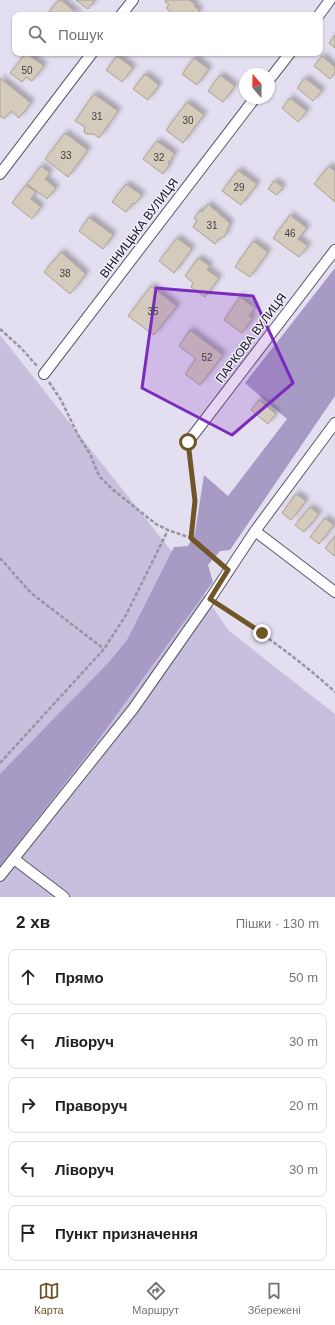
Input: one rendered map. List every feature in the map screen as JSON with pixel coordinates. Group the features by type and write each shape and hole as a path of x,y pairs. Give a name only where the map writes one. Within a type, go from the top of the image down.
{"street":[{"path":"123,12 133,0"},
{"path":"321,12 330,0"},
{"path":"0,174 90,56"},
{"path":"275,72 288,56"},
{"name":"ВІННИЦЬКА ВУЛИЦЯ","path":"44,374 250,104"},
{"name":"ПАРКОВА ВУЛИЦЯ","path":"188,442 335,250"},
{"path":"0,876 133,709 210,599 255,531 335,423"},
{"path":"255,531 335,592"},
{"path":"14,859 64,897"}],"path":[{"path":"0,329 21,348 44,374 62,400 78,435 90,454 99,476 112,489 156,524 191,538 228,570"},
{"path":"188,442 195,501 191,538"},
{"path":"0,763 104,650 126,615 168,530"},
{"path":"0,558 31,593 104,650"},
{"path":"210,599 262,633 321,679 335,692"}],"highlighted area":[{"path":"156,288 253,296 293,383 232,435 142,388"}],"shaded area":[{"path":"335,268 335,396 230,550 220,551 208,565 213,582 91,750 0,866 0,774 109,662 127,640 174,547 188,546 195,533 204,475 228,496 287,419 245,383"},
{"path":"0,335 196,582 228,630 335,714 335,897 0,897"}],"building":[{"path":"59,0 61,0 75,12 49,12"},
{"path":"76,0 95,0 88,9"},
{"path":"166,0 189,0 195,4 194,6 200,11 171,12 166,8 169,5 165,2"},
{"path":"335,35 335,48 329,43"},
{"path":"24,56 30,56 44,66 32,81 26,77 22,82 10,73"},
{"path":"117,56 133,68 122,82 106,70"},
{"path":"322,56 335,67 335,73 330,79 314,66"},
{"path":"194,58 209,69 197,85 182,74"},
{"path":"145,74 159,85 148,100 133,89"},
{"path":"220,75 235,86 223,102 208,91"},
{"path":"0,78 31,103 19,118 11,111 4,119 0,116"},
{"path":"305,78 322,91 313,101 297,88"},
{"path":"94,94 118,111 99,138 94,134 86,134 84,132 85,127 75,121"},
{"path":"290,98 307,111 298,122 282,108"},
{"path":"187,102 204,115 183,143 166,130"},
{"path":"65,133 88,150 68,177 45,159"},
{"path":"157,141 175,154 168,163 170,164 163,174 143,159"},
{"path":"41,166 50,173 45,179 56,188 47,199 27,184"},
{"path":"329,166 335,171 335,202 314,184"},
{"path":"238,170 257,184 241,205 222,191"},
{"path":"274,181 283,187 277,195 268,189"},
{"path":"126,184 142,195 126,212 112,202"},
{"path":"26,185 36,192 31,199 41,207 32,219 12,203"},
{"path":"208,204 230,223 225,236 219,239 215,244 193,227 197,220 194,218 200,210 202,212"},
{"path":"290,215 307,228 298,239 308,246 299,257 273,238"},
{"path":"89,217 113,235 103,249 79,231"},
{"path":"177,238 192,249 174,273 159,261"},
{"path":"253,241 268,252 250,277 235,267"},
{"path":"61,252 86,274 70,294 44,272"},
{"path":"198,258 210,266 207,270 219,278 205,297 191,287 193,283 185,276"},
{"path":"151,286 177,306 154,335 128,316"},
{"path":"240,297 255,308 249,316 253,318 242,333 224,320"},
{"path":"190,330 223,355 200,385 185,374 196,359 179,346"},
{"path":"259,400 276,414 268,424 251,410"},
{"path":"296,494 306,501 291,520 282,513"},
{"path":"310,507 319,514 304,532 295,525"},
{"path":"325,518 334,525 319,544 310,537"},
{"path":"335,536 335,554 334,556 325,548"}],"route":[{"path":"188,442 195,501 191,538 228,570 210,599 262,633"}]}
